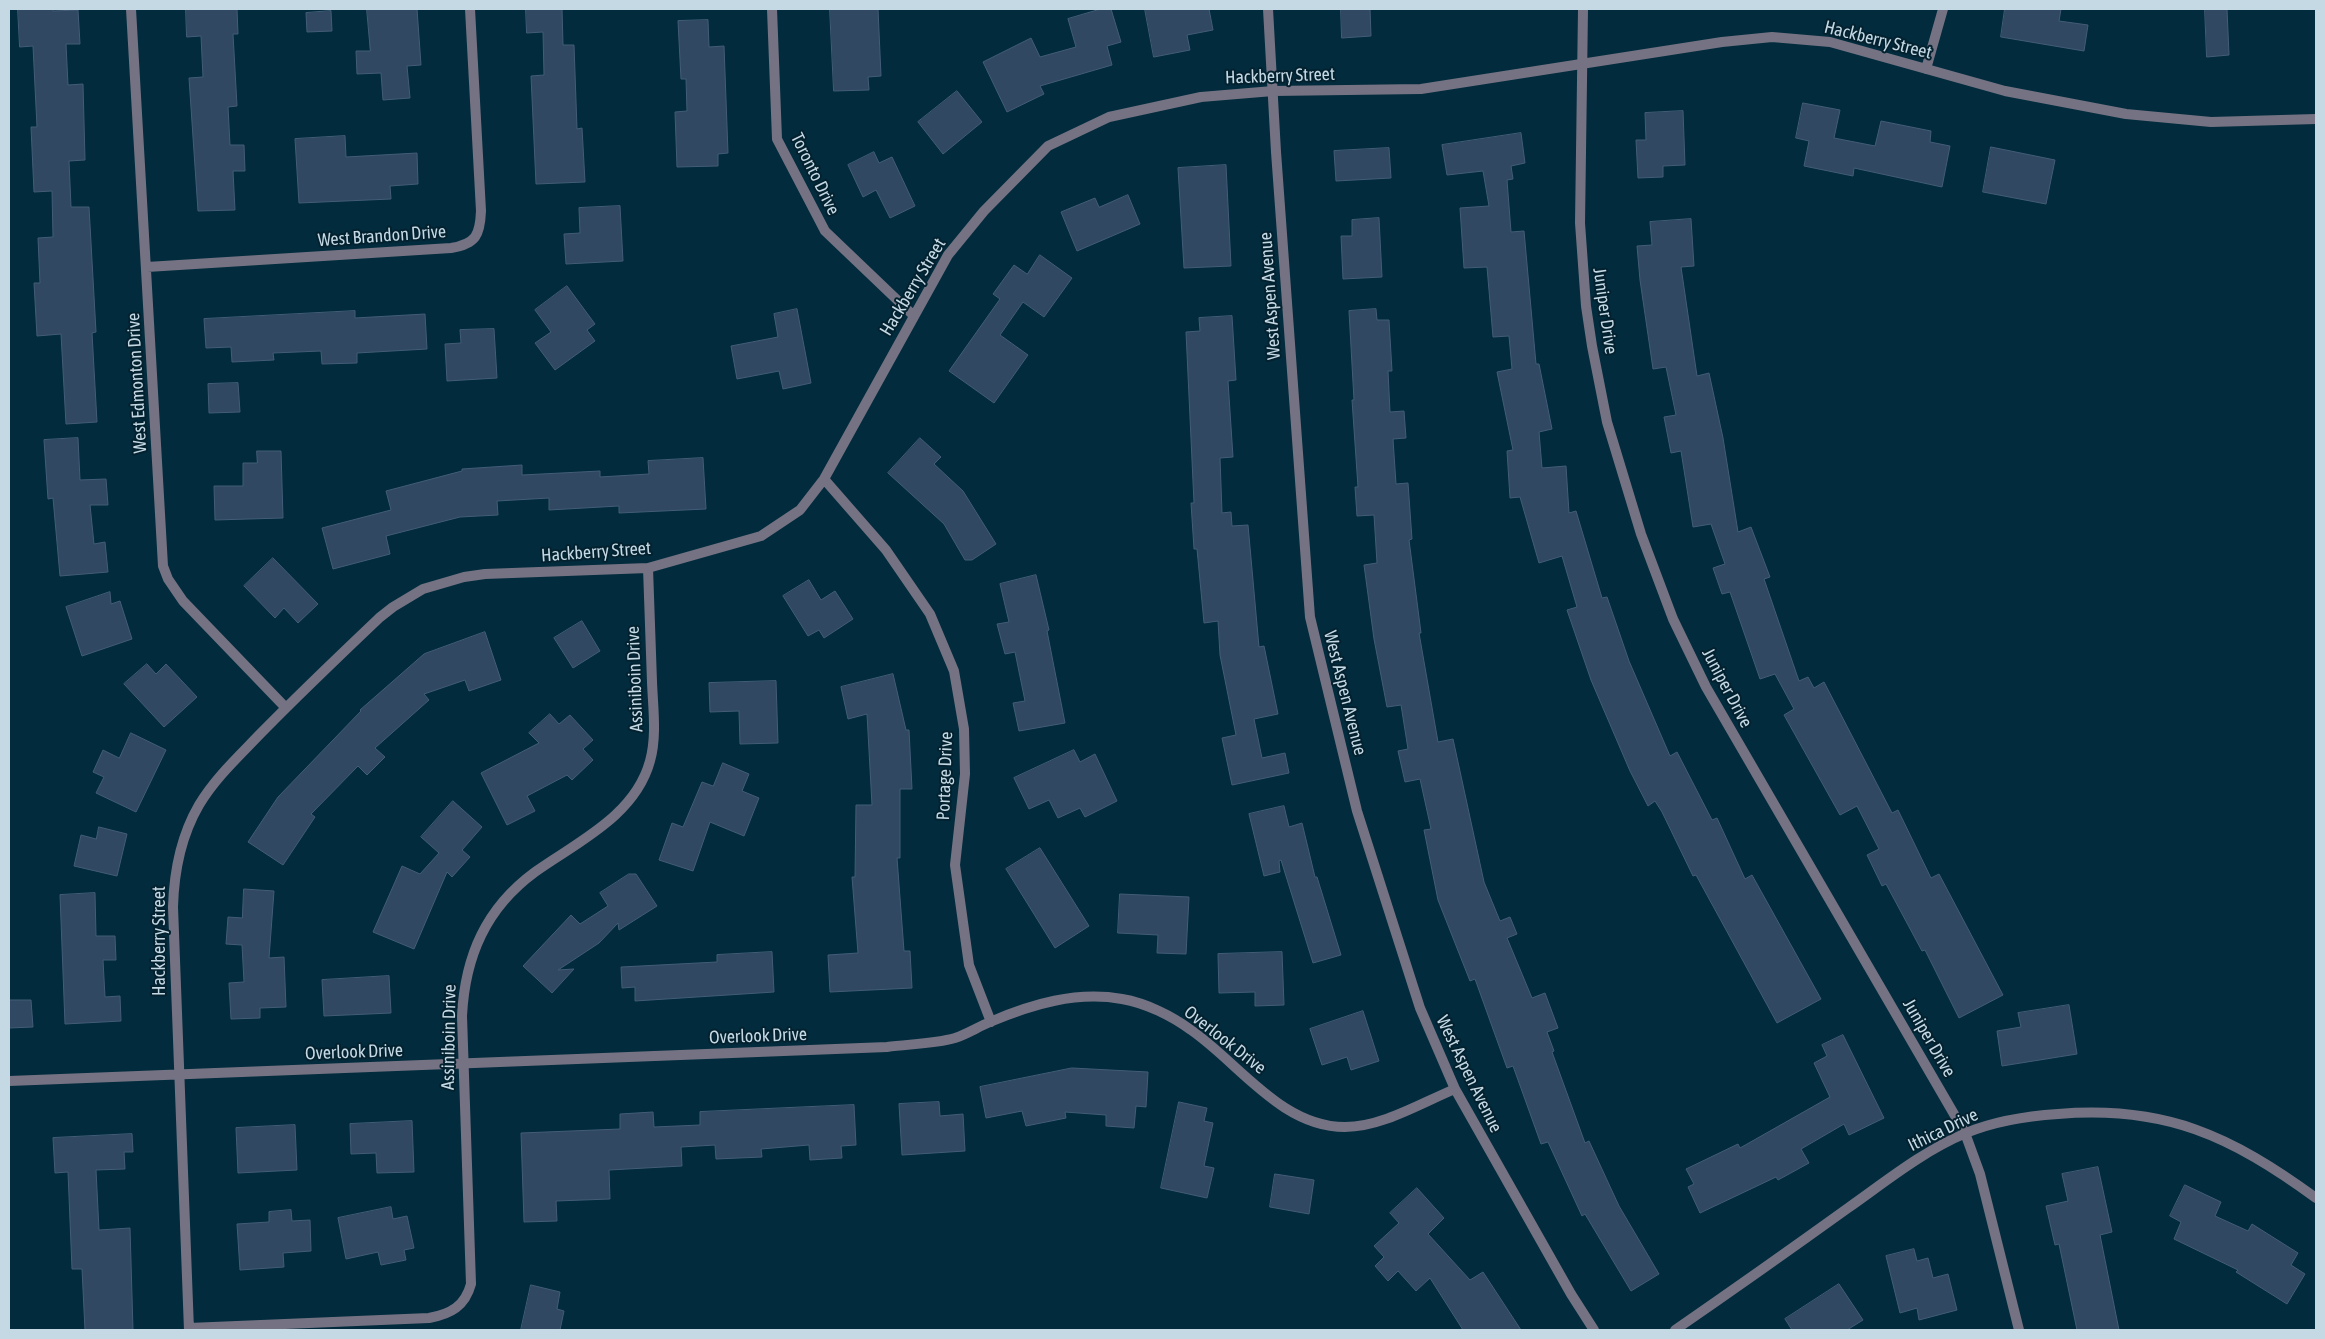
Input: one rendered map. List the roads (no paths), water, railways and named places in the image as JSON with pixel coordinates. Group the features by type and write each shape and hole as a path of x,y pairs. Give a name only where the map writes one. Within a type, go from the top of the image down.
{"street":[{"name":"West Edmonton Drive","path":"131,9 163,566 168,579 183,601 286,708"},
{"name":"West Brandon Drive","path":"147,267 451,248 464,246 476,238 481,225 481,211 470,9"},
{"name":"Toronto Drive","path":"772,9 777,139 825,231 914,316"},
{"name":"West Aspen Avenue","path":"1268,9 1310,617 1357,811 1420,1008 1455,1089 1571,1294 1594,1330"},
{"name":"Juniper Drive","path":"1583,9 1579,197 1586,306 1607,422 1628,494 1656,577 1694,663 1724,721 1965,1134 1980,1174 2019,1330"},
{"path":"1926,69 1943,9"},
{"name":"Hackberry Street","path":"189,1329 178,1074 173,907 174,882 178,856 199,806 212,786 286,708 378,618 392,607 424,589 450,580 485,574 648,568 761,536 800,510 824,479 948,255 984,211 1048,146 1110,117 1201,96 1273,91 1421,90 1722,42 1772,37 1830,42 2042,100 2126,114 2211,122 2316,120"},
{"name":"Portage Drive","path":"824,479 886,550 930,614 954,671 964,729 965,774 955,865 969,964 991,1022"},
{"name":"Assiniboin Drive","path":"189,1329 430,1318 443,1316 463,1303 471,1284 463,1065 463,992 468,966 489,920 502,902 518,886 610,820 641,783 650,762 654,733 648,568"},
{"name":"Overlook Drive","path":"9,1081 463,1065 887,1047 955,1038 991,1022 1046,1002 1072,997 1100,997 1124,999 1148,1007 1190,1029 1281,1106 1323,1125 1345,1127 1388,1118 1455,1089"},
{"name":"Ithica Drive","path":"1676,1330 1897,1173 1965,1134 1989,1125 2050,1114 2113,1112 2174,1122 2236,1146 2261,1159 2316,1198"}]}
